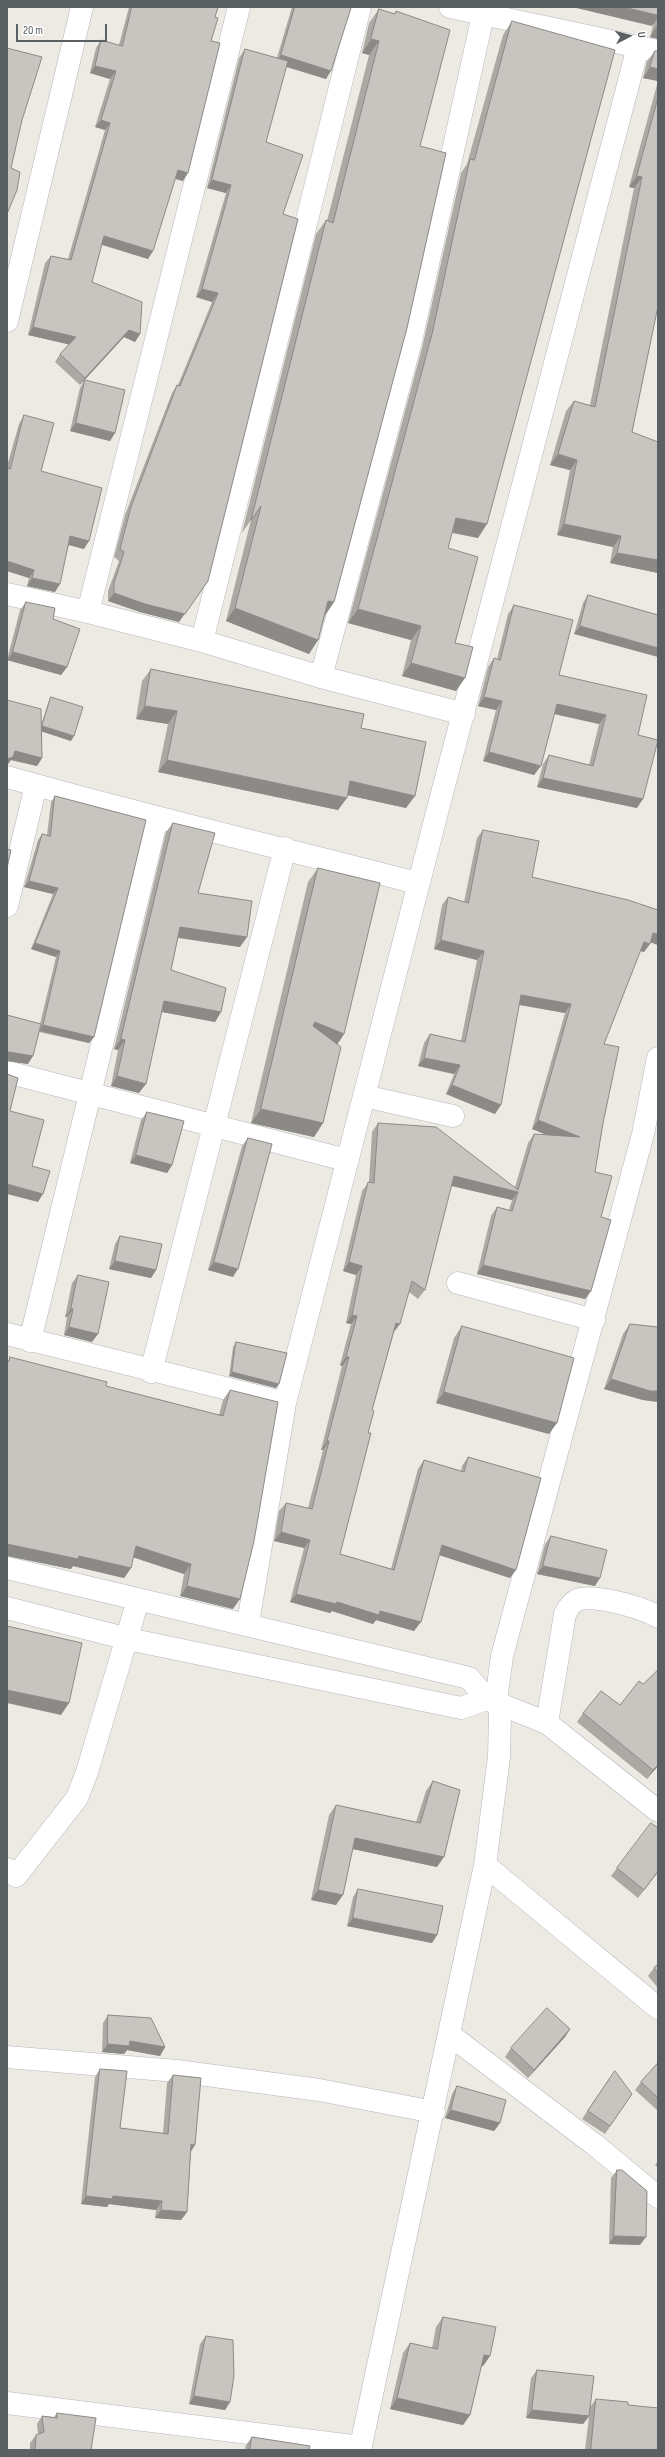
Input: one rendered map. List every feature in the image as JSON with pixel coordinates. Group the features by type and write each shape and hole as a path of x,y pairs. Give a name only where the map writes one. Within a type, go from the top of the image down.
{"street":[{"path":"7,321 82,7"},
{"path":"88,612 239,7"},
{"path":"202,642 360,7"},
{"path":"248,1623 286,1403 346,1160 364,1096 417,883 648,49 450,7"},
{"path":"321,677 410,344 483,15"},
{"path":"7,594 88,612 202,642 321,677 464,714"},
{"path":"7,777 157,818 285,848 417,883"},
{"path":"7,906 36,785"},
{"path":"30,1341 157,818"},
{"path":"151,1372 285,848"},
{"path":"492,1701 502,1656 594,1320 650,1137 658,1058"},
{"path":"7,1072 346,1160"},
{"path":"364,1096 453,1116"},
{"path":"458,1283 594,1320"},
{"path":"7,1334 151,1372 286,1403"},
{"path":"7,1568 138,1600 248,1623 469,1678 492,1701 500,1715 499,1757 485,1865 434,2112 361,2449 7,2403"},
{"path":"547,1723 565,1614 572,1603 586,1597 617,1603 658,1617"},
{"path":"10,1878 77,1798 87,1772 99,1728 128,1639 138,1600"},
{"path":"7,1608 128,1639 461,1708 492,1701 547,1723 658,1811"},
{"path":"485,1865 658,2008"},
{"path":"450,2035 595,2144 658,2198"},
{"path":"7,2057 177,2071 288,2086 434,2112"}],"building":[{"path":"132,7 218,7 215,17 218,18 211,41 220,43 188,173 178,170 153,251 104,236 92,282 142,302 140,334 129,330 85,378 60,354 76,337 33,327 51,256 71,260 110,123 101,120 116,71 95,66 101,40 122,46"},
{"path":"295,7 351,8 331,71 281,55"},
{"path":"624,7 658,7 658,15"},
{"path":"379,9 395,14 396,11 450,30 420,146 446,153 407,328 334,602 328,601 318,640 235,608 261,506 251,520 326,220 333,223 379,41 371,39"},
{"path":"512,21 615,50 487,524 456,518 448,548 478,557 455,643 473,647 465,678 411,663 421,626 358,609 432,334 470,159 474,160"},
{"path":"7,48 42,57 22,120 11,168 20,172 17,190 7,214"},
{"path":"245,49 288,61 266,142 303,155 283,214 298,219 208,581 185,614 145,604 114,593 114,583 124,552 120,549 131,507 177,385 180,386 218,293 202,289 231,185 212,180"},
{"path":"655,51 658,51 658,69 650,67"},
{"path":"658,98 658,306 632,432 658,442 658,560 617,553 621,536 564,524 577,460 558,454 574,401 595,407 642,177 637,176"},
{"path":"85,380 125,390 115,433 76,423"},
{"path":"24,415 54,423 41,471 102,488 89,541 70,536 60,584 32,578 34,570 7,561 7,468 10,469"},
{"path":"588,595 658,615 658,648 580,626"},
{"path":"26,602 55,608 53,619 80,629 67,667 13,652"},
{"path":"514,605 573,620 559,675 647,695 638,735 658,740 643,799 543,778 549,755 593,766 606,715 557,704 541,766 489,752 502,701 484,697 494,658 500,660"},
{"path":"151,669 364,714 361,728 426,742 415,796 350,781 347,798 167,760 177,711 145,706"},
{"path":"51,697 83,707 74,736 42,726"},
{"path":"7,700 41,709 42,758 15,751 13,757 7,759"},
{"path":"55,796 146,820 94,1037 43,1025 60,951 35,943 58,888 29,881 42,834 50,836"},
{"path":"173,823 215,833 198,893 252,901 247,937 180,927 171,970 226,988 221,1012 164,1001 146,1084 117,1076 125,1040 121,1039"},
{"path":"483,830 539,841 532,877 628,900 658,910 658,934 653,933 650,944 644,942 604,1044 619,1047 603,1123 595,1172 612,1176 601,1217 611,1220 591,1291 483,1265 497,1207 512,1211 518,1192 454,1176 425,1290 412,1281 400,1324 396,1323 372,1410 374,1411 368,1433 371,1433 340,1554 394,1570 424,1460 464,1472 468,1457 541,1478 516,1570 442,1545 421,1622 380,1611 379,1615 337,1602 336,1604 296,1594 310,1540 281,1532 286,1503 312,1509 329,1441 327,1441 349,1357 346,1357 357,1316 352,1315 362,1266 349,1262 368,1182 374,1183 378,1123 436,1127 518,1190 534,1134 580,1137 538,1120 571,1004 521,995 501,1105 452,1085 460,1065 424,1058 430,1034 465,1042 484,951 441,940 448,897 468,903"},
{"path":"7,849 11,850 7,868"},
{"path":"318,868 380,883 344,1034 315,1022 313,1026 341,1047 323,1123 261,1109"},
{"path":"7,1015 41,1024 33,1056 9,1052 7,1053"},
{"path":"7,1074 18,1078 10,1111 44,1120 32,1166 50,1171 43,1194 7,1184"},
{"path":"147,1112 184,1121 172,1165 136,1155"},
{"path":"248,1138 272,1144 238,1269 214,1262"},
{"path":"120,1236 162,1244 156,1270 115,1261"},
{"path":"78,1275 109,1282 98,1334 69,1327"},
{"path":"630,1324 658,1327 658,1391 650,1391 611,1379"},
{"path":"462,1326 574,1358 557,1423 444,1392"},
{"path":"236,1342 287,1353 279,1384 232,1372"},
{"path":"10,1357 107,1382 106,1386 223,1416 230,1390 278,1402 254,1541 240,1599 187,1586 191,1564 136,1546 131,1568 79,1556 78,1559 7,1544 7,1361 9,1361"},
{"path":"551,1536 607,1550 600,1578 543,1566"},
{"path":"7,1626 82,1643 69,1703 7,1690"},
{"path":"658,1670 658,1765 653,1770 583,1713 601,1691 620,1705 639,1681 643,1684"},
{"path":"433,1781 460,1790 444,1857 355,1838 343,1895 318,1890 336,1805 420,1823"},
{"path":"651,1823 658,1828 658,1871 644,1890 617,1868"},
{"path":"358,1889 443,1906 437,1935 353,1918"},
{"path":"658,1965 658,1973 654,1968"},
{"path":"547,2008 570,2029 534,2070 511,2048"},
{"path":"108,2015 151,2018 165,2047 130,2041 129,2046 108,2044"},
{"path":"658,2063 658,2098 641,2082"},
{"path":"100,2069 127,2071 120,2128 168,2134 173,2075 201,2078 195,2145 191,2144 187,2212 161,2210 162,2201 113,2196 112,2199 86,2196"},
{"path":"615,2071 632,2094 610,2126 588,2111"},
{"path":"457,2086 506,2100 500,2123 451,2110"},
{"path":"617,2170 622,2170 647,2191 646,2237 614,2236"},
{"path":"443,2317 496,2327 490,2356 484,2355 470,2415 397,2398 410,2343 437,2349"},
{"path":"206,2336 233,2340 234,2376 230,2402 194,2396"},
{"path":"537,2370 594,2376 589,2416 532,2410"},
{"path":"596,2399 628,2402 628,2405 658,2408 658,2450 591,2450"},
{"path":"57,2413 96,2418 91,2450 35,2450 36,2435 44,2432 42,2416 57,2418"},
{"path":"252,2437 310,2446 309,2450 250,2450"}]}
